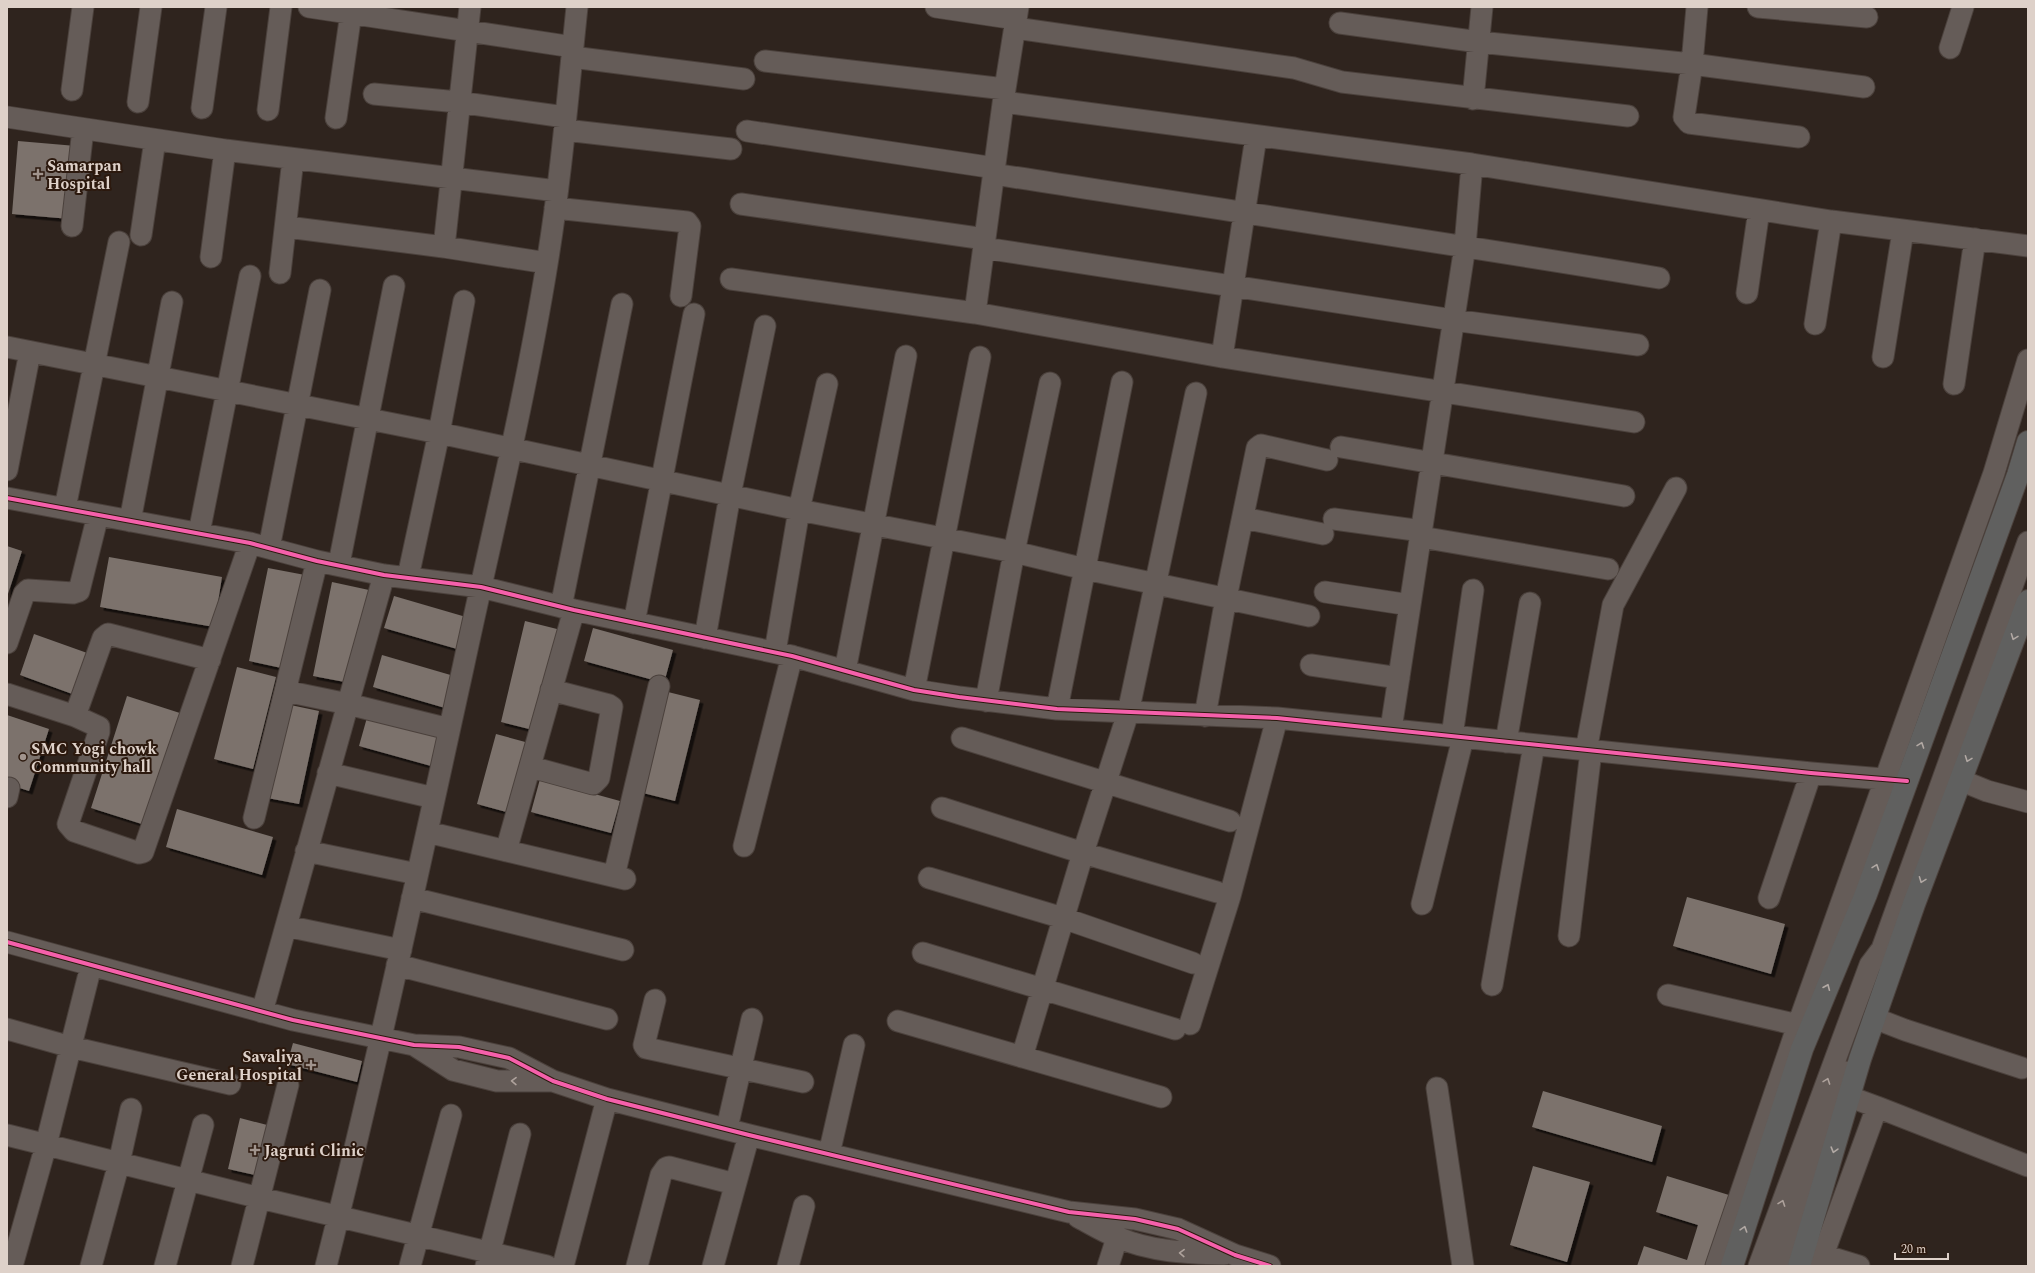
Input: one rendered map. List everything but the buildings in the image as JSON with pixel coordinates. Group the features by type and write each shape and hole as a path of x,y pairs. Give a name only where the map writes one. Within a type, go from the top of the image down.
{"main road":[{"path":"1732,1266 1802,1048 1866,894 1897,780 2018,475 2028,442"},
{"path":"1812,1259 1850,1097 1874,1018 1914,904 2028,601"}],"street":[{"path":"72,90 83,7"},
{"path":"138,102 151,7"},
{"path":"202,108 216,7"},
{"path":"268,110 281,7"},
{"path":"313,7 351,13 392,14 572,52 744,79"},
{"path":"444,247 458,102 470,7"},
{"path":"326,1266 381,1039 480,587 513,449 547,263 556,200 577,7"},
{"path":"936,7 1016,18 1294,68 1342,82 1473,99 1628,116"},
{"path":"1473,99 1482,7"},
{"path":"1697,7 1692,64 1684,117 1689,123 1799,137"},
{"path":"1758,7 1867,17"},
{"path":"1950,48 1963,7"},
{"path":"336,118 351,13"},
{"path":"975,313 1016,18"},
{"path":"1340,23 1479,42 1692,64 1864,87"},
{"path":"766,61 1004,96 1256,137 1472,164 1831,221 2028,246"},
{"path":"374,94 458,102 565,123 731,149"},
{"path":"7,117 225,150 451,178 556,200 687,222 690,226 681,296"},
{"path":"72,226 83,129"},
{"path":"747,131 995,171 1243,214 1465,246 1660,278"},
{"path":"1222,357 1256,137"},
{"path":"141,235 155,140"},
{"path":"211,257 225,150"},
{"path":"280,273 287,227 293,159"},
{"path":"1391,729 1465,246 1472,164"},
{"path":"742,204 1232,287 1453,320 1638,345"},
{"path":"1747,293 1759,210"},
{"path":"1814,324 1831,221"},
{"path":"287,227 444,247 547,263"},
{"path":"1884,357 1903,231"},
{"path":"1954,384 1976,239"},
{"path":"65,508 119,242"},
{"path":"199,534 250,276"},
{"path":"731,279 975,313 1222,357 1634,422"},
{"path":"339,564 369,419 394,286"},
{"path":"7,694 96,724 100,730 70,820 70,828 74,832 142,853 145,850 210,660 259,545 297,405 320,290"},
{"path":"408,577 439,433 464,301"},
{"path":"130,520 159,378 172,302"},
{"path":"506,851 531,767 551,690 568,608 589,465 622,304"},
{"path":"634,623 660,480 694,314"},
{"path":"705,638 730,494 765,326"},
{"path":"7,347 439,433 730,494 799,510 1014,552 1085,569 1309,616"},
{"path":"7,470 30,352"},
{"path":"845,671 906,356"},
{"path":"914,690 980,357"},
{"path":"1716,1266 1798,1025 1897,780 2028,360"},
{"path":"1057,709 1122,382"},
{"path":"986,701 1014,552 1050,383"},
{"path":"744,846 784,654 799,510 827,384"},
{"path":"1022,1057 1082,853 1128,712 1196,393"},
{"path":"1205,716 1226,598 1260,446 1432,462 1624,496"},
{"path":"1569,936 1589,751 1613,605 1676,488"},
{"path":"7,498 259,545 317,561 339,564 384,574 480,587 634,623 784,654 914,690 986,701 1057,709 1277,718 1589,751 1897,780"},
{"path":"7,643 24,594 28,590 73,593 78,591 98,515"},
{"path":"1243,518 1421,534 1608,569"},
{"path":"1759,1266 1870,965 1882,950 2028,542"},
{"path":"254,818 317,561"},
{"path":"262,1012 384,574"},
{"path":"1422,904 1457,737 1474,590"},
{"path":"1324,592 1410,605"},
{"path":"1506,742 1530,603"},
{"path":"75,716 106,635 112,634 210,660"},
{"path":"1311,665 1399,678"},
{"path":"427,832 620,877 658,686"},
{"path":"531,767 593,784 599,778 612,707 609,704 551,690"},
{"path":"285,691 348,704 449,729"},
{"path":"923,953 1042,989 1183,1026 1230,896 1277,718"},
{"path":"962,738 1230,821"},
{"path":"1492,985 1534,745"},
{"path":"1769,898 1811,773"},
{"path":"328,774 434,798"},
{"path":"1960,780 1987,792 2028,802"},
{"path":"942,808 1082,853 1217,892"},
{"path":"306,851 417,874"},
{"path":"929,878 1063,918 1193,963"},
{"path":"412,898 623,950"},
{"path":"286,926 399,957 607,1019"},
{"path":"7,942 262,1012 414,1045 453,1070 497,1081 553,1081 607,1098 727,1128 749,1135 1069,1212 1135,1219 1178,1229 1235,1255 1270,1266"},
{"path":"1777,1266 1883,970 1882,950"},
{"path":"12,1266 46,1145 91,966"},
{"path":"1668,995 1798,1025"},
{"path":"655,1000 644,1045 646,1048 740,1070 803,1082"},
{"path":"1874,1018 1905,1030 2022,1068"},
{"path":"727,1128 752,1019"},
{"path":"898,1021 1162,1098"},
{"path":"7,1029 230,1084"},
{"path":"829,1154 854,1045"},
{"path":"242,1266 288,1085"},
{"path":"1437,1088 1463,1266"},
{"path":"1850,1097 2028,1166"},
{"path":"563,1266 607,1098"},
{"path":"1859,1266 1812,1259 1877,1107"},
{"path":"91,1266 119,1163 130,1109"},
{"path":"410,1266 451,1115"},
{"path":"165,1266 203,1125"},
{"path":"488,1259 520,1134"},
{"path":"7,1135 188,1181 418,1235 488,1259 547,1266"},
{"path":"713,1266 749,1135"},
{"path":"637,1266 661,1175 666,1168 669,1167 735,1184"},
{"path":"788,1266 804,1206"},
{"path":"1069,1212 1117,1238 1174,1252 1235,1255"},
{"path":"1108,1266 1117,1238"}],"cycle path":[{"path":"7,498 250,543 317,561 384,575 481,587 574,610 792,656 914,690 959,697 1057,709 1277,718 1811,773 1907,781"},
{"path":"7,942 293,1020 414,1045 459,1047 509,1058 553,1081 607,1099 749,1135 1069,1212 1135,1219 1178,1229 1235,1255 1270,1266"}],"place":[{"name":"Samarpan Hospital","path":"38,174"},
{"name":"SMC Yogi chowk Community hall","path":"23,757"},
{"name":"Savaliya General Hospital","path":"311,1065"},
{"name":"Jagruti Clinic","path":"255,1150"}]}
